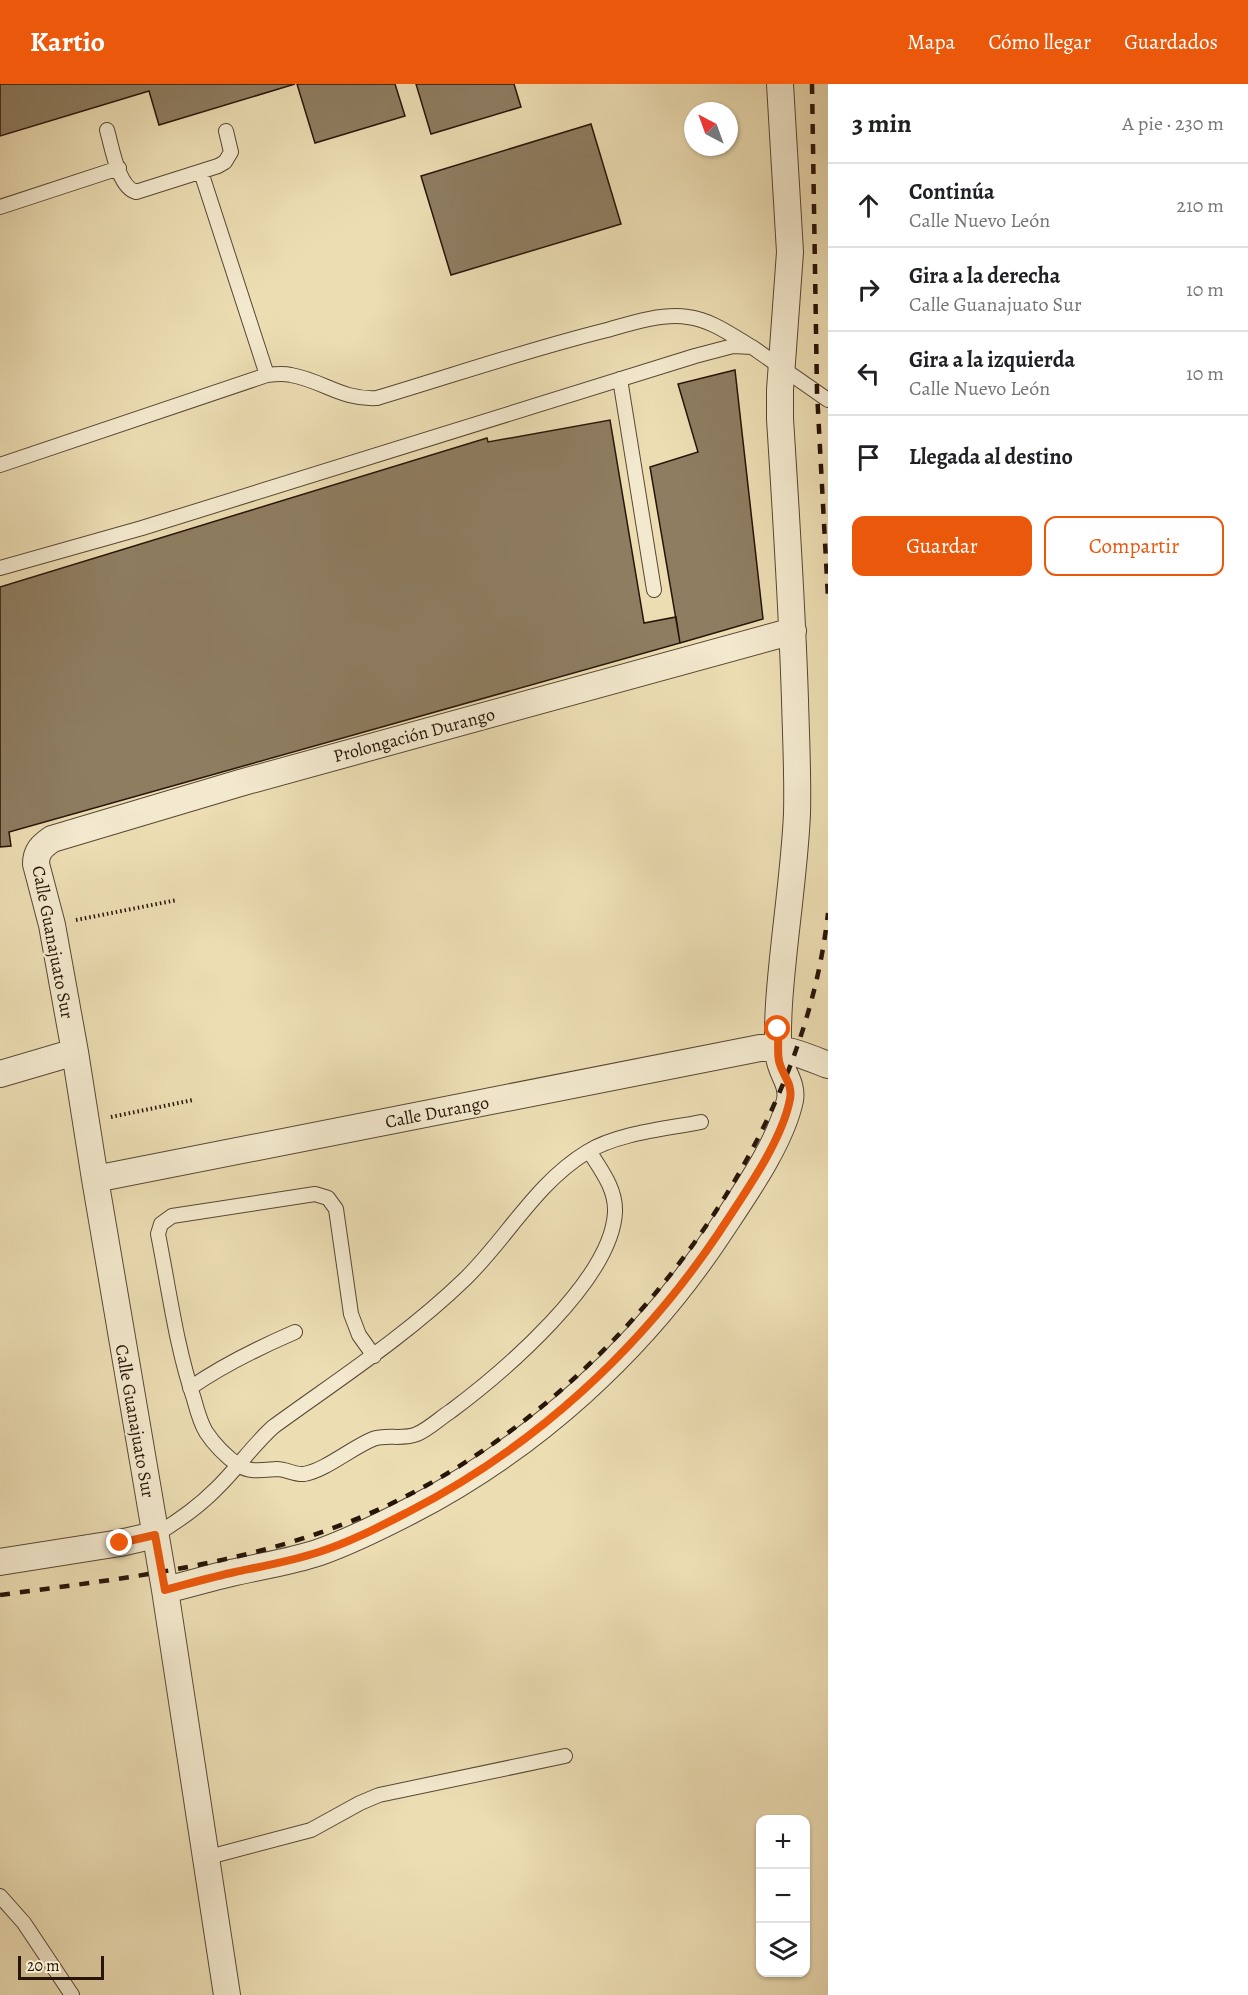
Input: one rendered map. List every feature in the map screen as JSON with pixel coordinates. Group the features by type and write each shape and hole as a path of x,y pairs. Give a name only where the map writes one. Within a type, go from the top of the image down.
{"street":[{"path":"165,1590 234,1572 271,1566 320,1552 374,1530 449,1490 495,1461 579,1395 671,1299 698,1264 764,1161 785,1119 792,1087 779,1061 779,1048 782,974 797,817 793,632 780,418 790,252 780,84"},
{"name":"Prolongación Durango","path":"39,849 52,839 240,783 793,632"},
{"name":"Calle Guanajuato Sur","path":"39,849 36,864 52,925 87,1121 94,1179 165,1590 227,1995"},
{"name":"Calle Durango","path":"94,1179 760,1048 779,1048"},
{"path":"779,1048 828,1065"},
{"path":"0,1074 75,1052"},
{"path":"0,1562 120,1543 155,1535"}],"lane":[{"path":"107,130 127,187 136,192 218,166 228,157 230,146 226,131"},
{"path":"0,207 119,168"},
{"path":"201,172 267,375"},
{"path":"0,465 267,375 288,374 343,395 362,399 377,398 578,337 633,323 676,316 705,320 752,347 828,400"},
{"path":"0,568 142,528 717,349 733,346 752,347"},
{"path":"620,379 654,590"},
{"path":"155,1535 193,1510 217,1489 237,1464 273,1427 374,1356 465,1279 498,1245 540,1190 555,1175 606,1142 701,1122"},
{"path":"374,1356 354,1327 336,1209 328,1198 315,1194 172,1216 161,1224 158,1234 190,1388 206,1433 237,1464 252,1471 281,1469 304,1474 338,1459 375,1438 416,1435 468,1398 543,1333 581,1286 608,1241 615,1214 614,1197 589,1151"},
{"path":"190,1388 243,1355 295,1332"},
{"path":"205,1858 311,1830 379,1795 565,1756"},
{"path":"0,1896 24,1923 72,1995"}],"path":[{"path":"52,925 177,900"},
{"path":"87,1121 193,1100"}],"building":[{"path":"0,84 295,84 159,125 149,91 0,136"},
{"path":"297,84 395,84 405,116 315,143"},
{"path":"416,84 514,84 521,107 431,134"},
{"path":"591,124 621,224 451,275 421,176"},
{"path":"735,370 763,619 680,643 650,467 698,452 678,384"},
{"path":"610,420 644,623 676,617 680,643 9,832 11,846 0,847 0,587 487,438 488,442"}],"railway":[{"path":"812,84 817,392 828,598"},
{"path":"0,1595 177,1569 264,1550 307,1537 349,1522 437,1480 520,1424 598,1356 667,1279 727,1194 775,1103 809,1009 828,913"}],"route":[{"path":"120,1543 155,1535 165,1590 234,1572 271,1566 320,1552 374,1530 458,1485 495,1461 541,1426 579,1395 609,1366 671,1299 698,1264 764,1161 785,1119 792,1087 779,1061 778,1029"}]}
